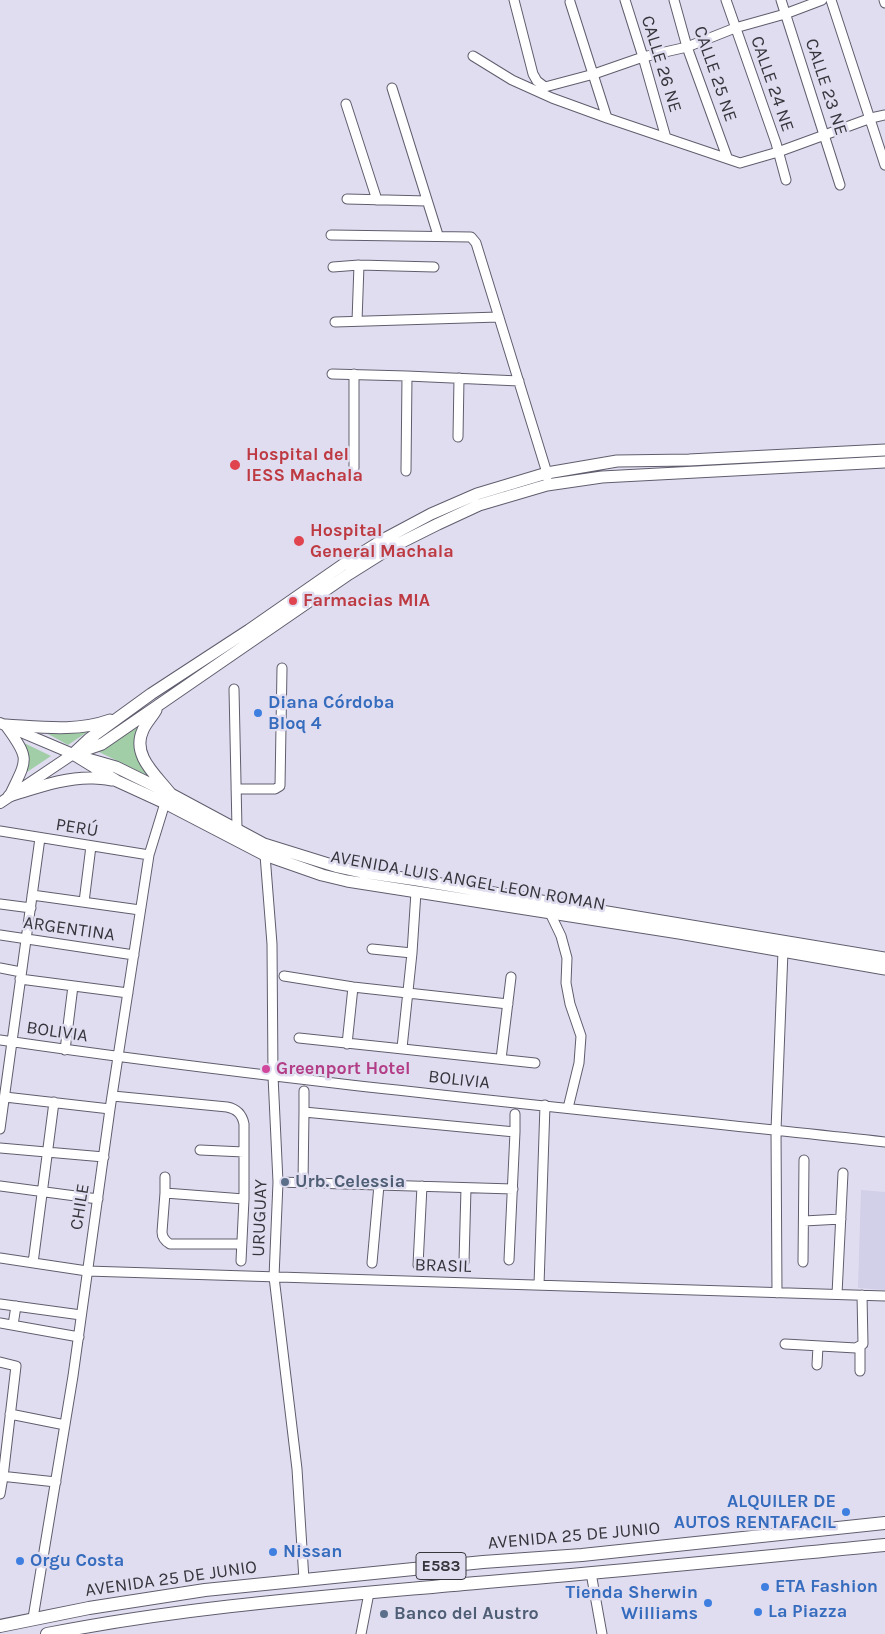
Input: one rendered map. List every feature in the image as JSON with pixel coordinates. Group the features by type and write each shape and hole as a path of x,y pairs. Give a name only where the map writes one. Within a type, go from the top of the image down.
{"main road":[{"path":"73,754 122,716 344,564 386,538 431,514 477,494 548,473 617,461 689,460 885,450"},
{"path":"73,754 102,744 320,594 392,547 479,505 547,485 602,477 885,462"},
{"path":"160,704 143,730 140,742 142,755 168,798"},
{"path":"3,724 75,728 92,726 122,716"},
{"name":"AVENIDA LUIS ANGEL LEON ROMAN","path":"73,754 117,781 168,798 237,829 264,844 338,867 533,900 566,916 885,969"},
{"name":"AVENIDA LUIS ANGEL LEON ROMAN","path":"73,754 116,767 266,855 347,881 500,905 613,913 885,958"},
{"path":"5,800 42,786 74,779 93,778 117,781"},
{"path":"500,905 512,903 534,906 536,902 533,900"},
{"path":"566,916 564,911 567,910 597,914 613,913"},
{"name":"AVENIDA 25 DE JUNIO","path":"0,1626 33,1618 205,1590 483,1562 654,1548 885,1523"},
{"name":"AVENIDA 25 DE JUNIO","path":"47,1634 122,1620 305,1598 591,1574 885,1545"},
{"path":"591,1574 591,1565 599,1558 654,1548"}],"street":[{"path":"514,0 533,74 537,82 545,87 594,74 643,57 687,47 735,28 785,14 822,0"},
{"name":"CALLE 26 NE","path":"625,0 666,138"},
{"name":"CALLE 25 NE","path":"674,0 687,47 727,157"},
{"name":"CALLE 24 NE","path":"726,0 776,143 786,180"},
{"name":"CALLE 23 NE","path":"781,0 840,185"},
{"path":"831,0 885,165"},
{"path":"570,2 607,118"},
{"path":"473,56 512,80 552,98 740,163 778,152 871,118 885,115"},
{"path":"392,88 438,235"},
{"path":"346,104 376,200"},
{"path":"347,199 427,201"},
{"path":"331,235 438,235 471,237 476,243 548,473 547,485"},
{"path":"358,321 359,265"},
{"path":"333,267 359,265 434,268"},
{"path":"335,322 499,317"},
{"path":"332,374 519,381"},
{"path":"354,374 354,468"},
{"path":"406,471 407,376"},
{"path":"458,437 460,378"},
{"path":"236,789 275,789 280,786 282,668"},
{"path":"234,689 237,829"},
{"path":"3,724 73,754"},
{"path":"3,724 24,752 23,767 5,800"},
{"path":"5,800 73,754"},
{"name":"CHILE","path":"33,1618 79,1337 110,1108 149,855 168,798"},
{"name":"PERÚ","path":"0,831 149,855"},
{"path":"0,1129 40,838"},
{"path":"84,902 90,846"},
{"name":"URUGUAY","path":"266,855 272,944 273,1076 278,1182 274,1277 297,1469 304,1580"},
{"path":"402,1048 416,892"},
{"path":"32,895 140,910"},
{"path":"0,904 31,908"},
{"path":"551,908 567,958 566,982 570,1004 580,1036 579,1063 568,1108"},
{"name":"ARGENTINA","path":"0,936 134,955"},
{"path":"372,948 412,953"},
{"path":"777,1292 776,1130 782,951"},
{"path":"0,968 21,975 73,986 128,993"},
{"path":"284,976 407,994 508,1004"},
{"path":"501,1059 511,977"},
{"path":"64,1050 73,986"},
{"path":"347,1044 353,987"},
{"path":"299,1038 535,1063"},
{"name":"BOLIVIA","path":"0,1040 64,1050 273,1076 885,1142"},
{"path":"303,1183 304,1091"},
{"path":"113,1096 233,1108 239,1112 243,1118 244,1152 241,1261"},
{"path":"5,1097 110,1108"},
{"path":"33,1263 54,1102"},
{"path":"539,1285 545,1105"},
{"path":"304,1112 515,1132"},
{"path":"509,1260 515,1114"},
{"path":"0,1148 104,1157"},
{"path":"200,1150 244,1152"},
{"path":"803,1262 804,1160"},
{"path":"837,1294 843,1173"},
{"path":"165,1177 162,1236 167,1242 170,1244 242,1244"},
{"path":"278,1182 513,1189"},
{"path":"372,1263 379,1185"},
{"path":"0,1186 98,1199"},
{"path":"418,1265 422,1186"},
{"path":"464,1262 466,1188"},
{"path":"165,1193 244,1199"},
{"path":"804,1221 841,1219"},
{"name":"BRASIL","path":"0,1258 87,1271 885,1296"},
{"path":"860,1371 860,1347 863,1344 862,1295"},
{"path":"0,1304 82,1316"},
{"path":"13,1325 16,1306"},
{"path":"0,1323 79,1337"},
{"path":"785,1344 860,1347"},
{"path":"818,1346 818,1365"},
{"path":"0,1362 16,1366 0,1494"},
{"path":"10,1414 65,1425"},
{"path":"2,1477 56,1482"},
{"path":"591,1574 602,1634"},
{"path":"361,1634 369,1592"}],"shaded area":[{"path":"861,1190 885,1192 885,1290 858,1288"}],"green space":[{"path":"146,717 140,730 153,778 97,751"},
{"path":"96,726 68,745 39,729"},
{"path":"22,742 51,756 21,776 28,759"}],"place":[{"name":"Hospital del IESS Machala","path":"235,465"},
{"name":"Hospital General Machala","path":"299,541"},
{"name":"Farmacias MIA","path":"293,601"},
{"name":"Diana Córdoba Bloq 4","path":"258,713"},
{"name":"Greenport Hotel","path":"266,1069"},
{"name":"Urb. Celessia","path":"285,1182"},
{"name":"ALQUILER DE AUTOS RENTAFACIL","path":"846,1512"},
{"name":"Nissan","path":"273,1552"},
{"name":"Orgu Costa","path":"20,1561"},
{"name":"ETA Fashion","path":"765,1587"},
{"name":"Tienda Sherwin Williams","path":"708,1603"},
{"name":"La Piazza","path":"758,1612"},
{"name":"Banco del Austro","path":"384,1614"}]}
